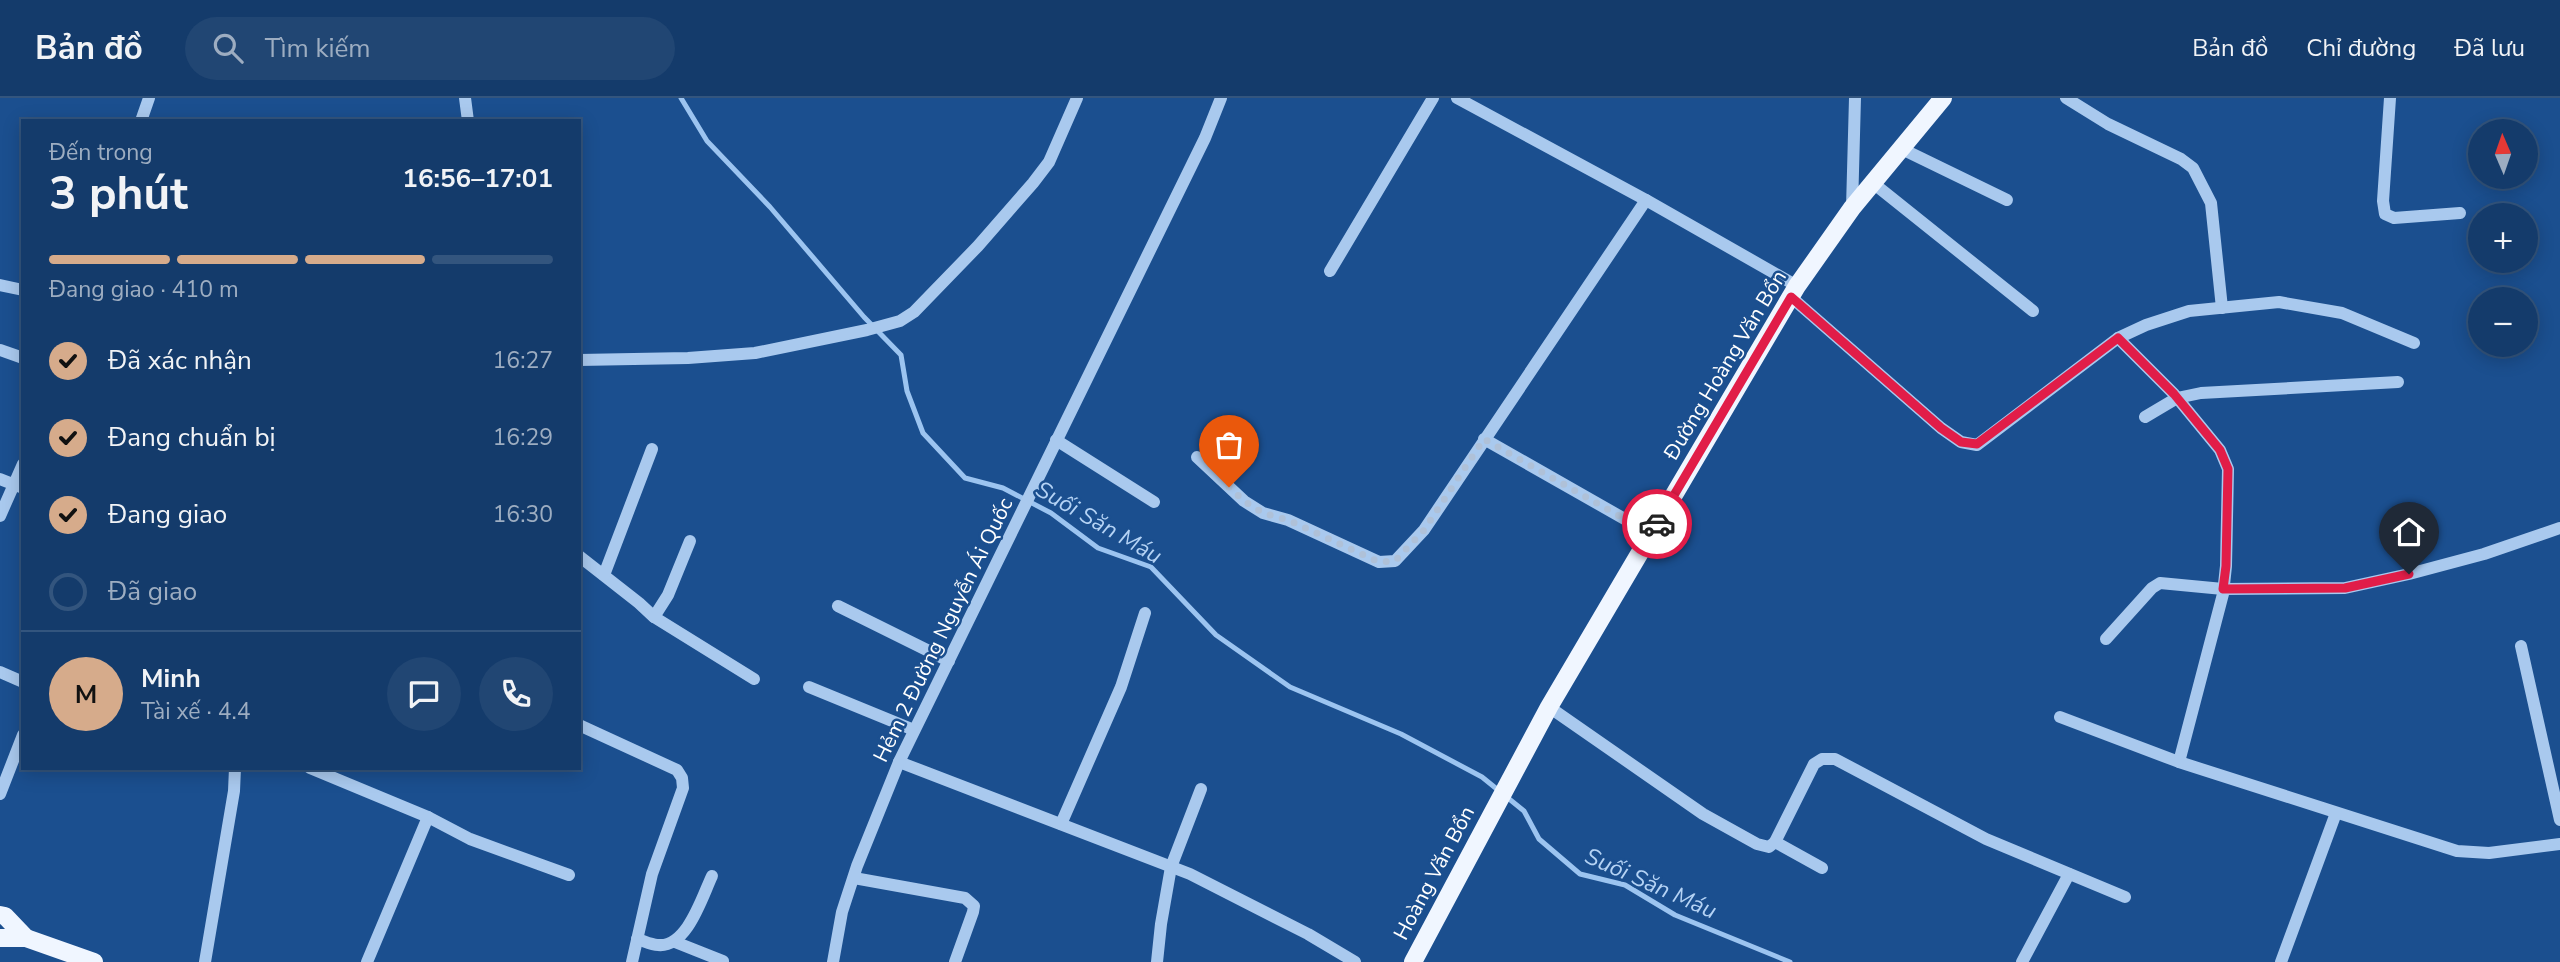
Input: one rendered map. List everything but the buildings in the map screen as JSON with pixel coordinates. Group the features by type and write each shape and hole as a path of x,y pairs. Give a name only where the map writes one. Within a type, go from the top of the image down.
{"main road":[{"name":"Đường Hoàng Văn Bổn","path":"1508,782 1549,706 1794,291 1852,208 1943,98"},
{"name":"Hoàng Văn Bổn","path":"1413,962 1508,782"},
{"path":"0,915 5,916 26,939"},
{"path":"0,938 26,939 94,962"},
{"path":"45,945 63,962"}],"street":[{"path":"142,119 149,98"},
{"path":"465,98 468,119"},
{"path":"581,360 688,358 755,353 900,321 914,312 978,246 1033,183 1049,162 1077,98"},
{"name":"Hẻm 2 Đường Nguyễn Ái Quốc","path":"833,962 842,912 853,878 899,762 1205,138 1221,98"},
{"path":"1330,271 1433,98"},
{"path":"1457,98 1646,200 1794,291 1941,428 1961,442 1977,444 2118,338 2146,325 2189,311 2279,302 2342,313 2414,343"},
{"path":"1852,208 1855,98"},
{"path":"2066,98 2108,124 2181,159 2193,168 2211,203 2222,308"},
{"path":"2390,98 2383,201 2385,214 2394,218 2460,214"},
{"path":"1900,148 2007,201"},
{"path":"1872,183 2033,311"},
{"path":"1197,457 1244,501 1263,513 1288,520 1379,562 1395,561 1424,530 1646,200"},
{"path":"0,285 21,290"},
{"path":"2118,338 2177,398 2220,450 2228,469 2223,589 2179,762"},
{"path":"0,350 21,357"},
{"path":"2145,417 2177,398 2201,393 2398,382"},
{"path":"1484,439 1651,534"},
{"path":"1056,440 1154,502"},
{"path":"604,575 652,449"},
{"path":"0,479 18,486 0,516"},
{"path":"2106,639 2152,588 2160,583 2223,589 2345,588 2484,554 2560,527"},
{"path":"654,617 668,594 690,541"},
{"path":"581,558 654,617 754,679"},
{"path":"838,606 949,661"},
{"path":"1061,824 1121,687 1145,613"},
{"path":"2521,646 2560,820"},
{"path":"0,672 21,681"},
{"path":"809,687 914,730"},
{"path":"1549,706 1703,814 1757,844 1769,847 1775,842 1814,764 1822,759 1835,759 1986,839 2125,897"},
{"path":"2060,717 2179,762 2456,851 2489,853 2560,844"},
{"path":"581,726 677,771 682,778 683,788 652,874 632,962"},
{"path":"0,794 21,740"},
{"path":"899,762 1171,867 1308,934 1355,962"},
{"path":"205,962 234,791 235,770"},
{"path":"315,770 428,817 470,839 569,875"},
{"path":"1157,962 1171,867 1201,789"},
{"path":"2281,962 2336,813"},
{"path":"367,962 428,817"},
{"path":"1775,842 1822,868"},
{"path":"2022,962 2069,874"},
{"path":"675,942 685,933 712,876"},
{"path":"853,878 970,901 974,906 973,912 955,962"},
{"path":"637,939 658,945 675,942 723,961"}],"waterway":[{"name":"Suối Săn Máu","path":"681,98 707,141 770,207 864,317 901,355 907,391 923,433 965,478 1003,488 1051,513 1098,548 1151,567 1216,635 1290,687 1401,734 1482,777 1524,811 1539,839 1580,874 1625,885 1675,915 1790,962"}],"way so far":[{"path":"1229,487 1263,513 1288,520 1379,562 1395,561 1424,530 1484,439 1651,534 1657,524"}],"route":[{"path":"1657,524 1791,297 1941,428 1961,442 1977,444 2118,338 2174,394 2220,450 2228,469 2223,589 2345,588 2409,574"}]}
